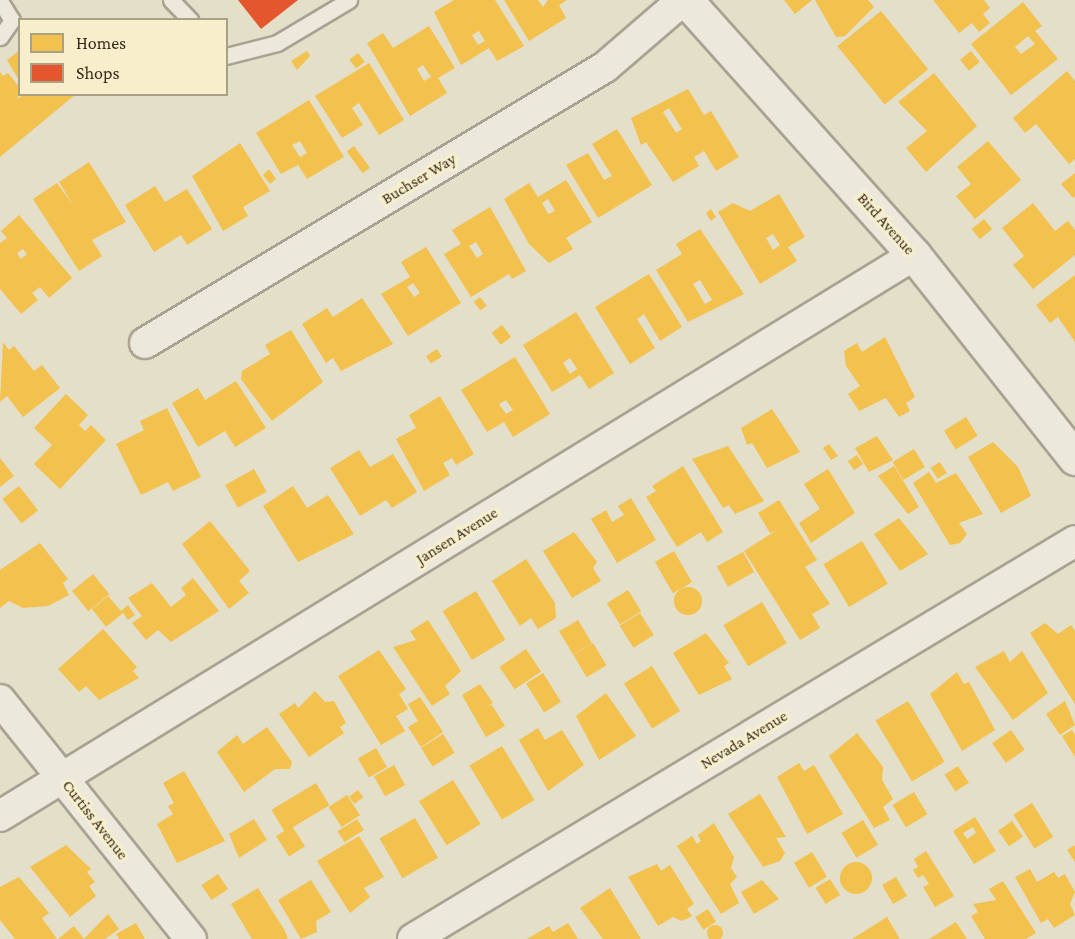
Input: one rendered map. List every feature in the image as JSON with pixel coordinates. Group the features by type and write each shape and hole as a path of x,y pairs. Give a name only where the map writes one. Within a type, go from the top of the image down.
{"main road":[{"name":"Bird Avenue","path":"684,0 914,255 1075,458"}],"street":[{"name":"Buchser Way","path":"145,343 605,67 684,0"},
{"name":"Jansen Avenue","path":"0,816 914,255"},
{"name":"Nevada Avenue","path":"413,939 1075,541"},
{"name":"Curtiss Avenue","path":"0,700 191,939"}],"lane":[{"path":"171,0 188,18"},
{"path":"228,55 277,43 349,0"},
{"path":"0,1 12,20 0,37"}],"building: Homes":[{"path":"454,0 495,0 524,46 497,61 489,48 461,65 434,12","holes":["479,31 485,41 478,45 472,35"]},
{"path":"504,0 538,0 543,7 548,0 567,0 559,5 566,18 529,41"},
{"path":"784,0 812,0 795,14"},
{"path":"815,0 868,0 874,7 845,36 836,37"},
{"path":"933,0 984,0 990,8 983,14 990,23 979,32 972,23 959,33"},
{"path":"1023,2 1042,26 1035,31 1058,59 1011,95 971,44","holes":["1028,36 1035,44 1021,54 1015,47"]},
{"path":"881,11 928,69 885,105 837,46"},
{"path":"429,26 455,68 438,78 447,93 410,116 367,43 383,33 393,48","holes":["423,65 431,77 424,81 417,69"]},
{"path":"307,51 310,56 297,70 291,61"},
{"path":"971,51 980,62 969,71 960,60"},
{"path":"18,52 18,79 7,60"},
{"path":"358,53 365,62 356,68 349,60"},
{"path":"369,63 404,120 379,135 359,103 352,108 363,125 342,138 315,96"},
{"path":"1067,71 1075,81 1075,159 1069,164 1036,124 1025,133 1013,118"},
{"path":"0,72 3,76 8,73 18,86 18,99 22,96 74,96 0,157"},
{"path":"934,73 977,126 926,172 906,148 927,131 898,102"},
{"path":"688,89 704,115 711,111 739,157 716,171 704,151 694,157 699,166 673,182 646,142 641,145 631,118","holes":["669,108 682,129 676,133 663,112"]},
{"path":"309,100 344,157 307,179 298,165 281,174 256,133","holes":["300,141 307,153 300,157 292,145"]},
{"path":"617,129 652,185 598,218 566,165 588,153 604,180 612,176 592,144"},
{"path":"988,141 1021,180 975,219 956,196 971,184 957,167"},
{"path":"240,143 270,191 243,207 248,216 223,231 192,176"},
{"path":"354,146 370,168 363,173 347,151"},
{"path":"89,162 126,222 92,240 102,256 79,271 33,199 57,183 73,205 59,182"},
{"path":"269,169 276,179 270,184 263,175"},
{"path":"1075,173 1075,196 1073,198 1061,184"},
{"path":"566,180 592,222 566,238 573,249 549,263 529,244 504,199 529,183 538,197","holes":["548,199 555,211 548,214 542,203"]},
{"path":"155,186 165,202 187,189 212,229 187,245 181,235 154,252 125,205"},
{"path":"779,194 805,237 788,247 797,261 760,284 718,212 733,203 750,211","holes":["773,234 780,245 773,250 766,238"]},
{"path":"1033,203 1055,231 1068,221 1075,230 1075,255 1033,289 1013,265 1024,256 1002,228"},
{"path":"490,207 526,271 512,279 509,274 471,297 444,254 461,244 452,230","holes":["476,242 483,254 477,258 469,246"]},
{"path":"711,209 716,217 711,221 706,213"},
{"path":"19,215 72,278 49,298 40,287 32,293 38,300 21,314 0,289 0,243 7,238 1,231","holes":["23,249 27,254 21,259 17,253"]},
{"path":"984,219 992,229 980,239 972,229"},
{"path":"700,229 744,294 688,322 656,270 682,254 676,244","holes":["700,280 712,300 705,304 693,284"]},
{"path":"426,247 461,303 408,336 381,294 410,277 401,262","holes":["413,283 420,293 414,297 407,287"]},
{"path":"649,274 682,327 660,341 644,314 637,319 655,348 630,364 595,307"},
{"path":"1075,275 1075,342 1058,317 1050,323 1036,305"},
{"path":"480,297 487,306 480,311 474,302"},
{"path":"362,298 393,344 341,371 333,358 326,363 302,324 327,308 333,317"},
{"path":"576,312 614,373 589,389 580,375 552,392 523,345","holes":["570,358 577,369 570,374 563,363"]},
{"path":"502,325 511,337 501,345 492,333"},
{"path":"291,330 323,382 272,421 241,379 242,371 270,354 265,345"},
{"path":"885,337 915,397 906,403 910,411 899,417 886,398 859,411 848,394 860,386 846,366 844,351 857,343 862,352"},
{"path":"3,342 9,350 14,346 34,371 42,365 60,388 23,417 7,396 0,402"},
{"path":"437,349 442,357 431,364 426,356"},
{"path":"515,357 550,414 513,437 504,422 487,432 461,390","holes":["506,400 513,410 506,414 499,404"]},
{"path":"236,381 266,428 235,447 225,431 198,447 172,403 198,388 205,400"},
{"path":"66,394 88,415 79,425 85,431 91,425 106,440 60,489 34,464 52,445 34,428"},
{"path":"440,396 474,454 456,465 452,458 443,463 450,475 424,491 396,439 416,428 409,415"},
{"path":"167,408 201,477 173,491 168,482 141,495 116,444 144,430 140,421"},
{"path":"772,409 800,452 767,468 752,443 747,445 741,428"},
{"path":"966,417 978,436 956,449 944,431"},
{"path":"877,436 893,460 869,472 855,448"},
{"path":"993,442 1018,467 1031,496 1001,513 968,457"},
{"path":"829,444 838,456 831,460 823,448"},
{"path":"728,446 764,501 735,514 729,505 723,508 692,459"},
{"path":"914,449 925,467 903,480 893,462"},
{"path":"359,450 370,467 393,454 417,492 392,508 386,500 360,516 330,468"},
{"path":"857,455 863,464 854,470 848,461"},
{"path":"0,458 14,476 0,487"},
{"path":"940,462 947,473 938,479 931,468"},
{"path":"683,466 723,532 707,542 701,532 677,547 646,497 656,491 652,486"},
{"path":"894,466 919,507 908,514 878,476"},
{"path":"254,469 267,492 238,508 225,485"},
{"path":"828,469 855,513 811,543 799,523 820,509 804,484"},
{"path":"929,472 936,483 956,473 983,514 959,523 967,534 960,543 950,545 913,483"},
{"path":"19,486 38,510 22,523 2,499"},
{"path":"293,486 307,508 328,495 354,534 298,562 263,506"},
{"path":"631,498 656,540 617,563 591,519 606,510 612,522 624,515 618,506"},
{"path":"779,500 817,560 805,567 830,604 812,614 820,628 800,640 744,551 777,530 770,533 758,513"},
{"path":"899,518 928,554 900,571 874,534"},
{"path":"210,521 250,571 239,581 249,593 229,609 182,544"},
{"path":"574,532 597,562 593,568 601,581 572,598 543,551"},
{"path":"862,541 888,584 849,607 823,564"},
{"path":"40,543 68,579 63,583 69,595 48,606 23,608 9,601 0,608 0,570"},
{"path":"674,551 692,582 673,593 655,562"},
{"path":"743,552 754,572 728,587 717,567"},
{"path":"526,559 555,603 556,618 538,629 531,618 520,626 492,581"},
{"path":"93,574 109,594 88,611 72,591"},
{"path":"193,578 219,611 171,642 158,630 146,640 132,623 142,616 128,598 152,583 171,607 186,595 181,588"},
{"path":"688,587 698,591 702,601 698,611 688,615 678,611 674,601 678,591"},
{"path":"628,590 641,611 620,624 607,603"},
{"path":"476,591 505,640 472,660 443,611"},
{"path":"108,596 121,611 128,605 135,615 128,620 123,613 106,627 92,609"},
{"path":"762,602 787,643 748,666 723,625"},
{"path":"640,613 654,635 633,648 620,626"},
{"path":"428,620 461,671 445,686 450,694 432,706 393,647 416,640 410,631"},
{"path":"578,620 592,643 573,654 559,631"},
{"path":"1045,623 1058,634 1071,625 1075,631 1075,704 1030,633"},
{"path":"103,629 137,667 133,671 139,678 99,700 86,686 79,692 58,669"},
{"path":"706,633 729,663 724,666 732,679 699,695 673,653"},
{"path":"593,643 606,665 587,677 573,655"},
{"path":"526,649 541,671 515,689 499,667"},
{"path":"379,650 406,689 399,694 408,709 396,716 405,731 381,745 338,676"},
{"path":"1004,651 1010,662 1022,651 1048,693 1013,720 975,667"},
{"path":"652,666 680,711 652,728 624,683"},
{"path":"957,672 964,684 969,682 995,730 962,751 930,694"},
{"path":"543,673 561,702 544,712 526,684"},
{"path":"480,684 493,703 487,707 492,705 505,726 486,737 462,695"},
{"path":"315,691 325,702 334,701 346,723 340,727 344,733 309,757 279,714 295,703 298,708"},
{"path":"606,693 636,736 599,760 576,716"},
{"path":"420,697 443,732 421,747 408,727 418,721 408,704"},
{"path":"908,701 945,762 912,781 875,721"},
{"path":"1065,701 1075,725 1060,735 1046,714"},
{"path":"267,727 292,762 290,769 275,769 244,792 217,752 237,735 243,744"},
{"path":"538,728 545,740 562,730 584,765 548,791 519,740"},
{"path":"1011,730 1025,750 1006,763 992,743"},
{"path":"1072,730 1075,735 1075,757 1062,736"},
{"path":"857,733 883,767 882,780 893,799 883,807 890,820 874,828 829,756"},
{"path":"443,734 455,753 433,766 421,748"},
{"path":"502,746 534,800 502,820 469,766"},
{"path":"376,748 387,767 369,778 358,759"},
{"path":"799,763 804,771 814,765 843,814 807,834 777,777"},
{"path":"394,765 405,785 385,796 374,776"},
{"path":"958,766 969,783 955,791 945,775"},
{"path":"184,771 225,841 177,863 157,824 173,814 168,806 174,803 163,783"},
{"path":"453,780 481,824 447,845 419,801"},
{"path":"316,783 329,805 285,832 271,810"},
{"path":"358,790 363,797 354,804 349,796"},
{"path":"914,792 927,814 906,827 893,805"},
{"path":"760,794 786,837 776,838 785,853 780,861 763,867 728,814"},
{"path":"347,795 360,815 342,827 329,807"},
{"path":"1032,803 1053,837 1035,849 1013,815"},
{"path":"975,817 996,851 974,864 953,831","holes":["973,827 976,833 967,839 963,833"]},
{"path":"415,818 438,858 402,878 379,838"},
{"path":"254,819 267,840 239,858 229,834"},
{"path":"357,819 364,830 344,842 337,831"},
{"path":"863,820 878,845 857,858 842,833"},
{"path":"1012,821 1023,837 1009,846 998,831"},
{"path":"714,823 734,857 731,868 737,877 730,884 739,903 721,914 677,846 692,836 697,844 701,841 698,835"},
{"path":"292,826 305,846 289,856 276,836"},
{"path":"359,836 384,877 364,888 370,897 350,913 317,861"},
{"path":"66,845 91,869 87,872 95,882 89,886 96,896 70,917 30,867"},
{"path":"1075,845 1075,862 1067,850"},
{"path":"926,851 954,896 935,907 923,887 929,884 923,875 918,878 913,870 918,867 914,859"},
{"path":"812,852 827,877 809,888 794,863"},
{"path":"856,862 867,867 872,878 867,889 856,894 845,889 840,878 845,867"},
{"path":"657,864 661,871 670,865 694,904 687,909 692,916 682,921 673,917 658,926 628,877"},
{"path":"1030,869 1037,882 1054,872 1058,878 1065,874 1075,892 1070,904 1075,915 1054,928 1048,919 1041,923 1015,877"},
{"path":"218,874 228,889 211,900 201,885"},
{"path":"19,877 49,913 42,918 57,939 15,939 0,920 0,887"},
{"path":"896,877 907,896 893,904 882,885"},
{"path":"830,879 840,895 826,904 816,888"},
{"path":"311,880 331,912 316,921 317,932 301,939 278,900"},
{"path":"762,880 779,899 754,914 741,892"},
{"path":"1003,881 1036,933 1026,939 985,939 971,916 978,912 973,904 996,900 989,889"},
{"path":"258,888 288,939 252,939 231,904"},
{"path":"610,888 641,939 603,939 580,908"},
{"path":"708,909 716,922 703,930 695,917"},
{"path":"108,914 119,929 105,939 84,939"},
{"path":"887,917 900,939 852,939"},
{"path":"956,922 967,939 929,939"},
{"path":"136,923 145,939 119,939 116,934"},
{"path":"568,923 578,939 527,939 549,926 553,932"},
{"path":"715,925 721,927 721,939 709,939 707,933 709,927"},
{"path":"74,926 84,939 58,939"}],"building: Shops":[{"path":"238,0 298,0 261,29"}]}
